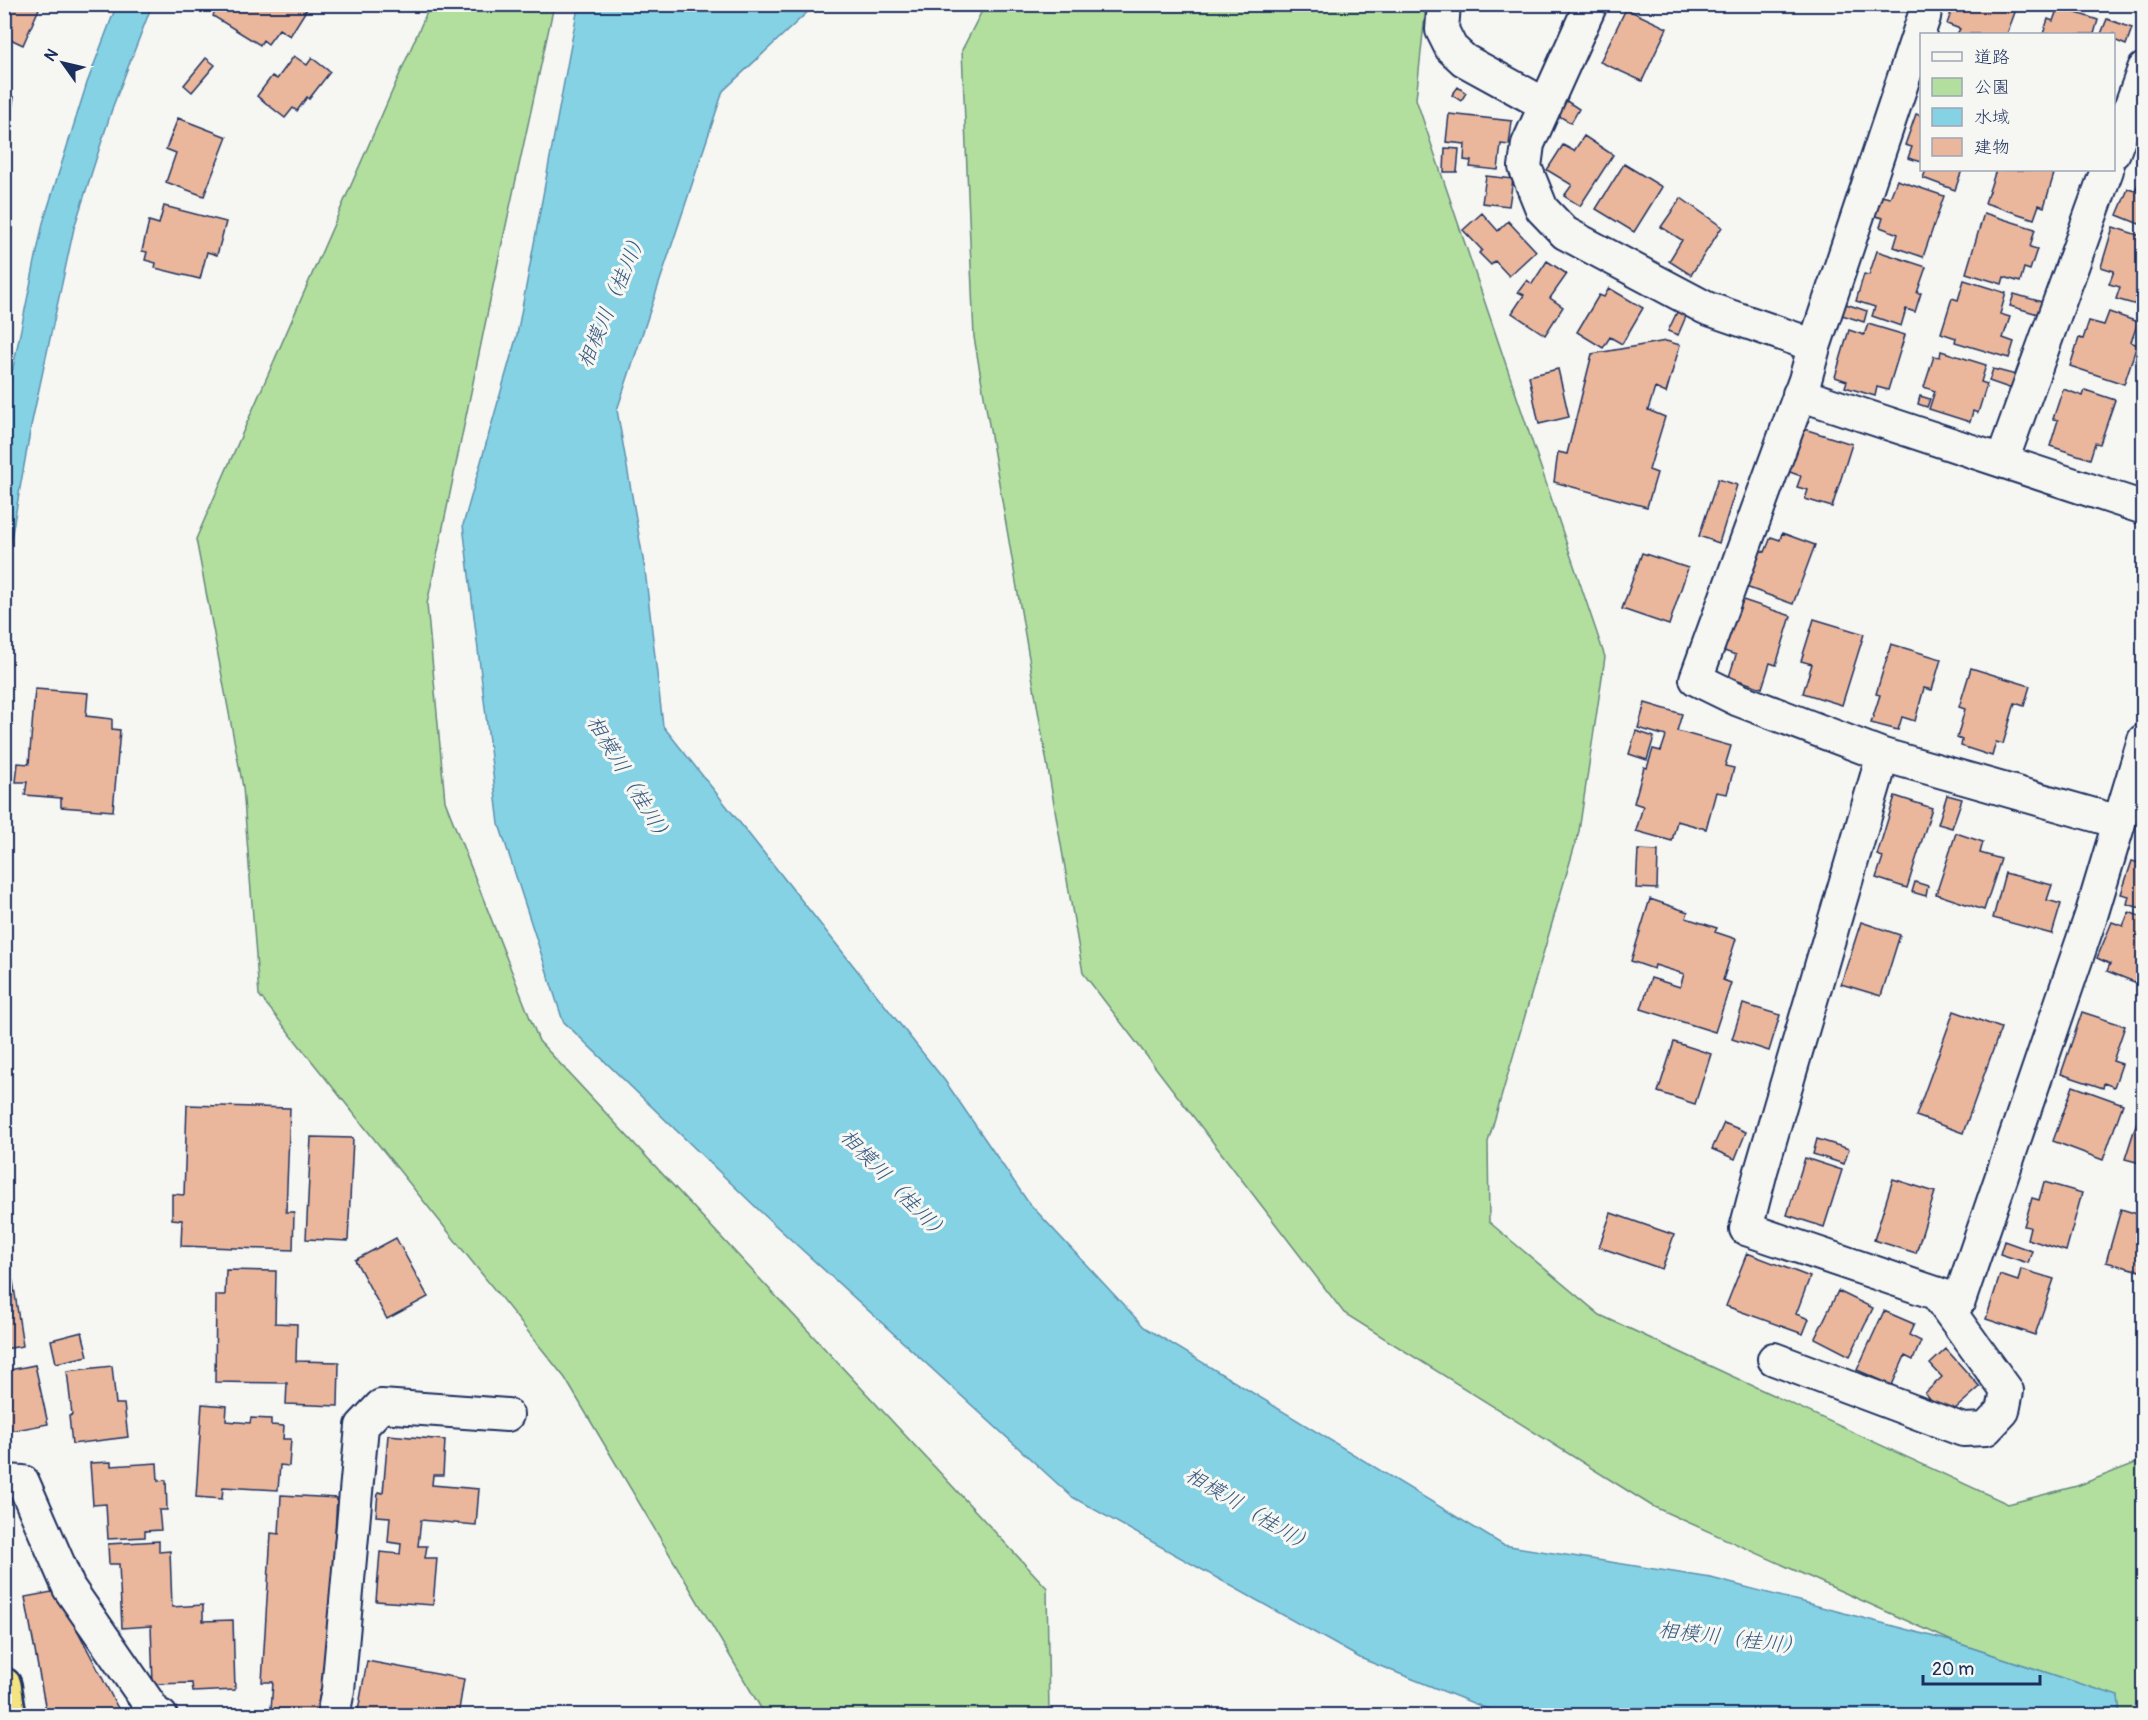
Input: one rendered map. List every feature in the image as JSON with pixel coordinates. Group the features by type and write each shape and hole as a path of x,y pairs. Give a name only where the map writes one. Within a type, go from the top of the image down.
{"highway":[{"path":"4,1685 9,1716"}],"street":[{"path":"1444,4 1442,30 1451,48 1464,60 1546,105"},
{"path":"1591,4 1528,144 1525,167 1542,209 1564,233 1706,308 1814,347"},
{"path":"1926,4 1924,17 1799,394 1696,679 1739,700 1883,755 2120,822"},
{"path":"2115,149 2144,69"},
{"path":"2002,461 2107,171"},
{"path":"1799,394 2144,508"},
{"path":"1883,755 1746,1229 1959,1301 2091,916 2144,740"},
{"path":"1773,1359 1963,1430 1986,1429 2003,1411 2007,1391 1936,1293"},
{"path":"333,1716 338,1690 362,1426 381,1406 507,1415"},
{"path":"4,1481 23,1482 69,1588 156,1714 160,1716"}],"green space":[{"path":"430,5 554,5 427,604 445,801 539,1041 1047,1588 1049,1715 765,1715 565,1378 259,995 243,787 196,539"},
{"path":"985,5 1426,5 1416,99 1605,657 1579,831 1488,1142 1489,1222 1600,1315 2008,1504 2077,1486 2143,1460 2143,1715 2120,1715 2117,1696 1954,1642 1652,1506 1344,1313 1083,973 974,337 962,50"}],"water":[{"path":"117,4 152,5 113,106 74,228 31,426 5,573 5,406 43,223 87,83"},
{"name":"相模川（桂川）","path":"580,5 815,5 723,91 617,410 645,570 663,726 945,1081 1028,1202 1144,1327 1503,1545 1711,1578 1954,1642 2118,1696 2120,1715 1503,1715 1360,1658 1072,1497 763,1214 563,1021 499,824 463,525 517,335"}],"building":[{"path":"4,4 41,4 23,45 4,36"},
{"path":"218,4 310,4 290,36 279,29 268,44 263,40 260,45 213,16"},
{"path":"1954,4 2018,4 2007,33 1958,33 1960,29 1947,24"},
{"path":"2058,7 2098,20 2094,33 2043,33 2048,19 2053,21"},
{"path":"1626,9 1667,28 1642,81 1600,62"},
{"path":"2107,19 2132,28 2126,45 2115,40 2115,33 2101,33"},
{"path":"294,56 307,65 312,58 330,72 309,99 307,97 297,111 293,108 285,118 257,96 272,76 277,79"},
{"path":"206,58 215,65 192,92 184,85"},
{"path":"1458,87 1466,93 1461,101 1452,95"},
{"path":"4,95 14,97 12,109 4,107"},
{"path":"1562,98 1579,109 1571,123 1554,113"},
{"path":"1449,114 1512,121 1509,145 1501,144 1498,170 1470,167 1471,161 1464,160 1465,144 1446,142"},
{"path":"1916,114 1920,115 1920,161 1908,158 1912,147 1905,145"},
{"path":"178,118 227,137 204,196 166,182 176,153 166,149"},
{"path":"1584,136 1613,155 1580,206 1564,196 1572,185 1547,170 1563,145 1574,151"},
{"path":"1445,148 1459,149 1457,172 1444,172"},
{"path":"1624,164 1662,187 1634,232 1596,209"},
{"path":"1926,171 1962,171 1955,190 1923,178"},
{"path":"1996,171 2048,171 2054,174 2044,207 2039,205 2034,219 1985,203"},
{"path":"1486,176 1513,179 1509,206 1482,203"},
{"path":"2141,177 2144,178 2144,226 2117,215 2128,189 2135,191"},
{"path":"1897,180 1944,196 1923,257 1894,247 1898,234 1880,227 1883,218 1875,216 1881,196 1890,198"},
{"path":"1681,198 1722,227 1691,275 1669,261 1682,240 1661,227"},
{"path":"164,206 226,222 217,255 207,252 200,279 155,268 156,263 145,260 147,252 142,251 149,221 159,224"},
{"path":"1482,213 1498,231 1508,221 1536,251 1509,276 1495,261 1491,265 1479,253 1482,250 1463,230"},
{"path":"1984,213 2035,229 2030,247 2037,249 2030,270 2024,268 2020,282 2004,277 2002,284 1966,273"},
{"path":"2113,227 2144,237 2144,307 2116,299 2120,287 2109,284 2114,271 2101,267"},
{"path":"1877,251 1926,267 1917,293 1921,293 1915,312 1906,309 1901,326 1872,316 1875,307 1856,301 1864,274 1869,275"},
{"path":"1547,261 1567,274 1550,298 1563,307 1545,335 1512,313 1524,295 1518,292 1527,280 1532,284"},
{"path":"1964,280 2006,293 2000,314 2010,317 2003,338 2014,342 2009,358 1955,342 1956,338 1941,333 1952,298 1958,300"},
{"path":"1609,288 1643,308 1622,344 1610,337 1603,348 1577,332 1599,295 1604,297"},
{"path":"2014,294 2042,302 2038,314 2010,306"},
{"path":"1846,304 1867,311 1864,322 1842,315"},
{"path":"1678,310 1687,314 1678,335 1668,331"},
{"path":"2109,312 2138,322 2131,342 2137,345 2124,384 2070,366 2079,338 2083,339 2089,321 2104,325"},
{"path":"1868,324 1905,335 1888,390 1877,387 1875,396 1845,387 1847,381 1835,377 1849,330 1864,335"},
{"path":"1666,341 1680,345 1666,393 1655,388 1648,410 1665,417 1649,470 1657,473 1647,507 1554,482 1558,452 1567,454 1592,354"},
{"path":"1941,351 1986,365 1981,382 1987,384 1978,413 1973,411 1970,422 1929,409 1935,391 1924,387 1934,356 1940,357"},
{"path":"1558,369 1569,417 1539,424 1529,376"},
{"path":"1993,369 2016,375 2012,389 1989,381"},
{"path":"2063,389 2083,396 2085,390 2115,400 2100,444 2095,443 2090,459 2050,446 2058,420 2053,419"},
{"path":"1920,396 1930,399 1927,407 1918,404"},
{"path":"1801,428 1852,444 1832,507 1805,499 1808,490 1797,487 1801,476 1787,471"},
{"path":"1718,479 1737,485 1719,543 1699,536"},
{"path":"1782,533 1815,545 1793,604 1746,587 1759,550 1765,552 1771,537 1780,540"},
{"path":"1642,553 1688,568 1669,625 1622,609"},
{"path":"1740,599 1791,616 1776,665 1770,663 1762,688 1729,677 1736,655 1724,651"},
{"path":"1814,619 1864,634 1842,705 1803,693 1812,664 1801,661"},
{"path":"1891,644 1941,659 1932,690 1924,688 1915,721 1902,717 1898,730 1871,723 1880,695 1876,694"},
{"path":"1971,668 2030,686 2024,706 2015,703 2003,744 1996,742 1992,756 1961,746 1962,740 1957,738 1965,709 1959,707"},
{"path":"35,689 88,693 86,716 112,719 112,729 120,730 113,811 61,807 61,798 25,795 27,782 16,782 18,763 29,764"},
{"path":"1645,703 1682,714 1677,731 1731,746 1725,766 1734,768 1727,794 1716,792 1706,829 1677,821 1672,841 1636,831 1643,806 1634,803 1644,767 1647,768 1653,749 1661,751 1666,736 1638,728"},
{"path":"1636,731 1654,737 1647,760 1629,754"},
{"path":"1947,795 1962,799 1952,828 1938,824"},
{"path":"1895,796 1932,808 1907,888 1876,878 1883,857 1877,855"},
{"path":"1956,833 1983,842 1980,853 2001,859 1984,910 1936,894"},
{"path":"1638,850 1658,851 1657,889 1636,888"},
{"path":"2132,861 2144,864 2144,909 2127,904 2129,896 2121,894"},
{"path":"2005,873 2052,885 2047,900 2061,904 2052,934 1993,918"},
{"path":"1915,882 1928,886 1926,896 1912,892"},
{"path":"1650,899 1688,912 1686,918 1717,928 1715,932 1736,939 1723,980 1731,983 1715,1032 1641,1009 1651,978 1680,987 1684,974 1655,965 1654,969 1631,961"},
{"path":"2129,912 2144,918 2144,976 2140,975 2137,983 2107,971 2110,964 2097,958 2112,922 2123,926"},
{"path":"1861,922 1900,935 1881,996 1841,984"},
{"path":"1743,1004 1780,1015 1769,1051 1732,1039"},
{"path":"1954,1011 2001,1028 1963,1133 1916,1116"},
{"path":"2082,1012 2125,1026 2113,1061 2122,1064 2114,1087 2104,1083 2103,1088 2061,1074"},
{"path":"1674,1042 1711,1054 1695,1104 1658,1092"},
{"path":"2073,1086 2123,1104 2103,1160 2053,1141"},
{"path":"187,1105 290,1108 286,1212 294,1212 293,1250 181,1246 182,1220 172,1219 172,1194 184,1195"},
{"path":"2141,1109 2144,1110 2144,1164 2125,1159"},
{"path":"1724,1123 1746,1132 1735,1159 1712,1149"},
{"path":"311,1137 353,1138 348,1241 306,1239"},
{"path":"1817,1139 1849,1149 1844,1164 1813,1154"},
{"path":"1805,1158 1842,1170 1824,1227 1787,1215"},
{"path":"1893,1179 1935,1192 1916,1253 1874,1240"},
{"path":"2044,1182 2082,1193 2066,1251 2027,1239 2030,1227 2024,1226 2032,1198 2039,1200"},
{"path":"2121,1209 2144,1216 2144,1272 2106,1262"},
{"path":"1611,1213 1674,1235 1662,1269 1599,1247"},
{"path":"396,1238 428,1297 387,1319 355,1260"},
{"path":"2004,1241 2032,1251 2028,1263 2000,1254"},
{"path":"1747,1253 1810,1277 1796,1314 1809,1319 1803,1334 1726,1306"},
{"path":"2021,1269 2054,1279 2035,1335 1986,1319 2000,1275 2018,1281"},
{"path":"226,1270 276,1271 275,1323 297,1324 296,1361 339,1362 338,1406 286,1404 287,1383 215,1382 216,1295 225,1295"},
{"path":"13,1281 23,1346 4,1349 4,1283"},
{"path":"1838,1291 1873,1308 1850,1356 1815,1338"},
{"path":"1884,1311 1914,1324 1909,1335 1921,1341 1913,1360 1905,1356 1892,1385 1857,1370"},
{"path":"82,1332 88,1356 56,1363 51,1340"},
{"path":"1946,1349 1980,1387 1946,1417 1925,1393 1942,1377 1930,1364"},
{"path":"35,1365 48,1424 11,1431 4,1401 4,1371"},
{"path":"112,1366 116,1404 124,1404 128,1437 72,1444 69,1416 72,1415 67,1371"},
{"path":"202,1404 227,1406 226,1421 250,1423 251,1418 271,1419 271,1425 284,1426 283,1439 291,1439 289,1466 280,1465 278,1490 223,1487 222,1499 196,1497"},
{"path":"388,1435 445,1440 443,1475 433,1475 432,1485 479,1489 476,1525 421,1520 418,1546 427,1546 425,1558 437,1558 433,1605 376,1601 380,1552 400,1554 401,1544 388,1542 390,1517 376,1516 378,1492 383,1493"},
{"path":"111,1462 111,1466 157,1463 158,1481 166,1480 167,1510 159,1510 161,1530 145,1531 145,1537 108,1539 106,1504 93,1505 90,1463"},
{"path":"281,1495 337,1498 326,1691 320,1690 318,1713 271,1710 273,1682 262,1682 271,1533 279,1534"},
{"path":"159,1541 159,1552 170,1551 172,1607 203,1605 203,1621 233,1620 235,1690 193,1692 192,1683 153,1684 151,1626 122,1628 119,1564 109,1564 108,1544"},
{"path":"57,1591 122,1716 47,1716 25,1597"},
{"path":"367,1661 464,1679 458,1716 357,1716"}]}
